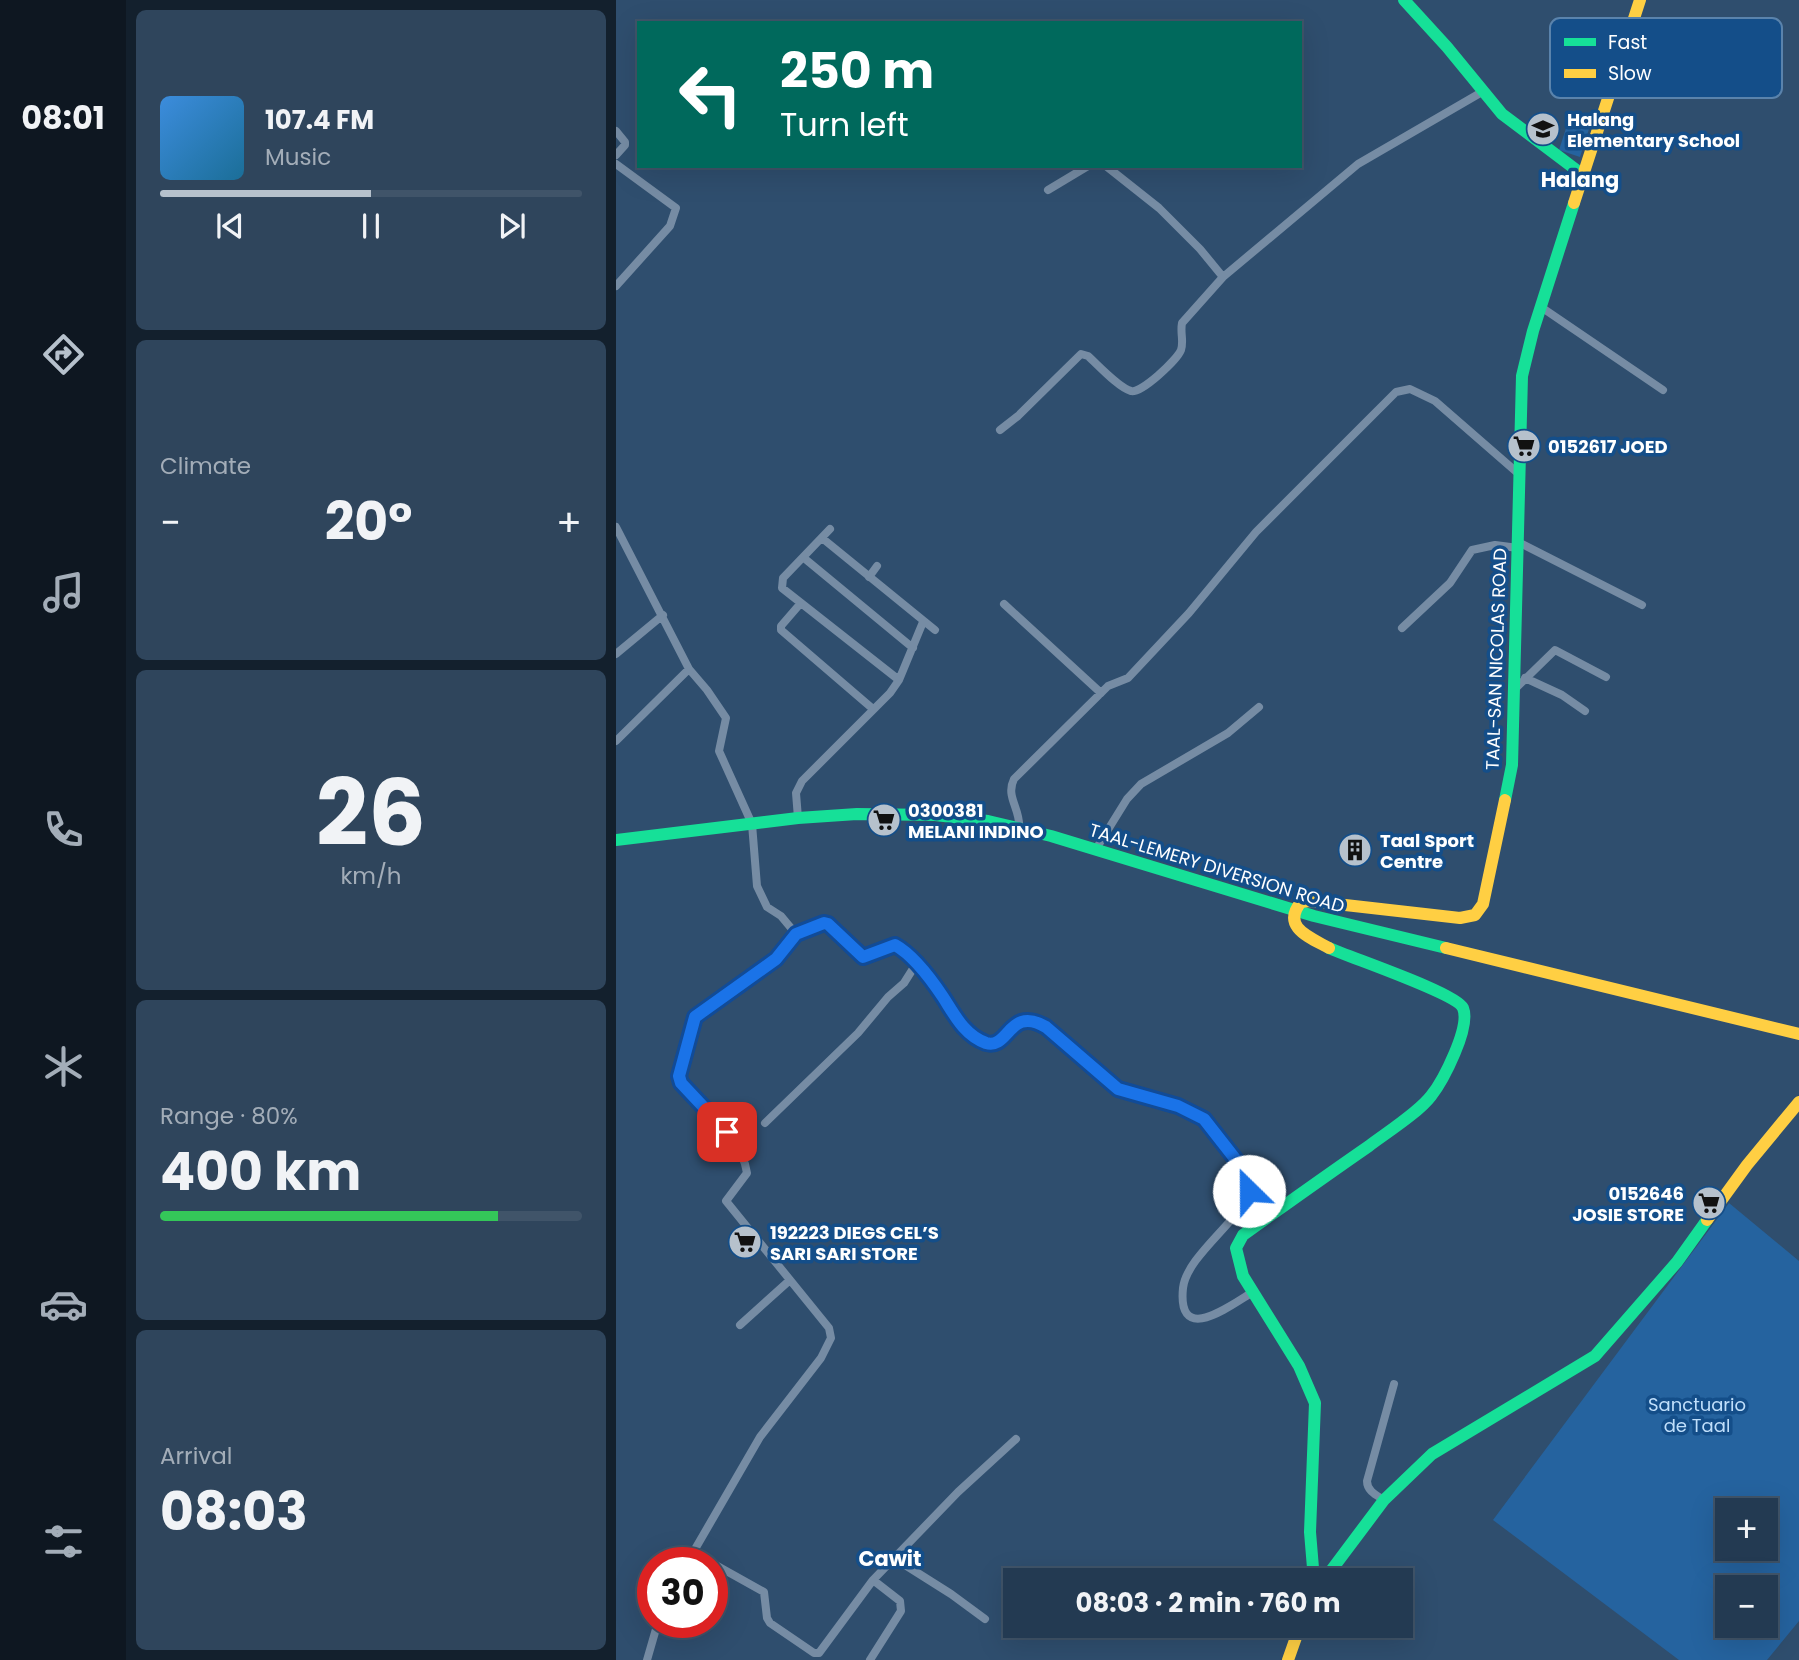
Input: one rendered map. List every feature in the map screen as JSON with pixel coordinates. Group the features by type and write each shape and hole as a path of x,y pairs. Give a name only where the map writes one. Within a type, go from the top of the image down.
{"main road":[{"path":"1404,0 1502,114 1583,175"},
{"name":"TAAL-SAN NICOLAS ROAD","path":"1634,18 1640,0"},
{"name":"TAAL-SAN NICOLAS ROAD","path":"1294,911 1301,902 1310,901 1460,918 1475,915 1486,894 1512,765 1522,376 1541,307 1608,98"},
{"name":"TAAL-LEMERY DIVERSION ROAD","path":"616,840 798,818 858,814 935,815 988,821 1096,849 1294,911 1799,1034"},
{"path":"1294,911 1294,922 1302,933 1353,959 1429,986 1455,999 1463,1008 1464,1018 1459,1045 1431,1097 1395,1127 1243,1235 1236,1248 1243,1276 1298,1366 1315,1403 1310,1532 1313,1568"},
{"path":"1333,1568 1384,1500 1432,1454 1595,1356 1677,1262 1747,1165 1799,1102"},
{"path":"1287,1660 1295,1638"}],"street":[{"path":"1000,430 1081,355 1088,356 1127,389 1138,391 1145,387 1179,354 1183,339 1182,323 1223,277 1358,164 1482,92"},
{"path":"616,131 625,145 616,155"},
{"path":"616,164 676,208 670,226 616,286"},
{"path":"1048,190 1085,168"},
{"path":"1109,168 1159,208 1200,249 1223,277"},
{"path":"1541,307 1663,390"},
{"path":"1018,828 1020,817 1010,792 1014,779 1101,693 1115,682 1128,678 1189,613 1256,532 1396,392 1410,389 1435,401 1520,475"},
{"path":"616,527 690,669 726,718 719,751 752,824 757,886 768,907 781,915 796,934"},
{"path":"830,529 783,578 781,585 785,592 899,680"},
{"path":"822,538 935,630"},
{"path":"1402,628 1450,583 1472,550 1495,545 1518,545 1642,605"},
{"path":"804,558 913,648"},
{"path":"869,577 877,566"},
{"path":"800,604 781,626 781,630 873,709"},
{"path":"1004,604 1101,693"},
{"path":"616,654 663,615"},
{"path":"798,818 796,793 802,781 899,680 923,622"},
{"path":"1513,691 1555,650 1606,677"},
{"path":"616,741 690,669"},
{"path":"1525,678 1562,695 1585,711"},
{"path":"1096,849 1127,799 1141,784 1228,733 1259,707"},
{"path":"696,1547 760,1437 821,1359 831,1338 828,1328 726,1201 747,1173 738,1145 686,1089 679,1076 695,1017 776,959 796,934 819,923 828,924 863,957 895,945 903,950 966,1031 985,1043 999,1041 1018,1022 1034,1020 1046,1027 1118,1089 1178,1106 1204,1119 1240,1165 1249,1182 1249,1191 1246,1200 1195,1259 1186,1274 1183,1290 1186,1311 1199,1320 1211,1317 1253,1292"},
{"path":"765,1123 858,1033 888,997 904,983 916,964"},
{"path":"740,1325 790,1280"},
{"path":"1384,1500 1371,1492 1367,1481 1394,1384"},
{"path":"728,1572 764,1592 770,1623 814,1653 818,1653 873,1580 958,1492 1016,1439"},
{"path":"894,1558 985,1619"},
{"path":"870,1660 901,1611 900,1601 873,1580"},
{"path":"647,1660 653,1638"}],"green space":[{"path":"1569,119 1590,126 1580,157 1559,150"},
{"name":"Sanctuario de Taal","path":"1729,1203 1799,1261 1799,1621 1767,1660 1679,1660 1493,1520"}],"traffic: fast":[{"path":"1404,0 1502,114 1583,175"},
{"path":"1505,800 1512,765 1522,376 1533,331 1574,203"},
{"path":"616,840 798,818 857,814 935,815 988,821 1051,836 1314,916 1446,948"},
{"path":"1313,1568 1310,1532 1315,1403 1299,1366 1243,1276 1236,1248 1243,1235 1393,1129 1431,1096 1460,1040 1464,1017 1463,1008 1442,994 1329,948"},
{"path":"1333,1568 1384,1500 1432,1454 1595,1356 1677,1262 1707,1220"}],"traffic: slow":[{"path":"1634,18 1640,0"},
{"path":"1574,203 1608,98"},
{"path":"1329,948 1306,935 1296,925 1294,918 1301,902 1460,918 1475,915 1483,904 1505,800"},
{"path":"1446,948 1799,1034"},
{"path":"1707,1220 1747,1165 1799,1102"},
{"path":"1288,1660 1296,1638"}],"place":[{"name":"Halang Elementary School","path":"1543,129"},
{"name":"0152617 JOED","path":"1524,446"},
{"name":"0300381 MELANI INDINO","path":"884,820"},
{"name":"Taal Sport Centre","path":"1355,850"},
{"name":"0152646 JOSIE STORE","path":"1709,1203"},
{"name":"192223 DIEGS CEL’S SARI SARI STORE","path":"745,1242"}],"district":[{"name":"Halang","path":"1580,179"},
{"name":"Cawit","path":"890,1558"}],"route":[{"path":"727,1132 681,1083 679,1076 695,1017 776,959 796,934 824,923 863,957 895,945 903,950 933,984 966,1031 985,1043 999,1041 1018,1022 1034,1020 1046,1027 1118,1089 1178,1106 1204,1119 1240,1165 1249,1182 1249,1191"}]}
